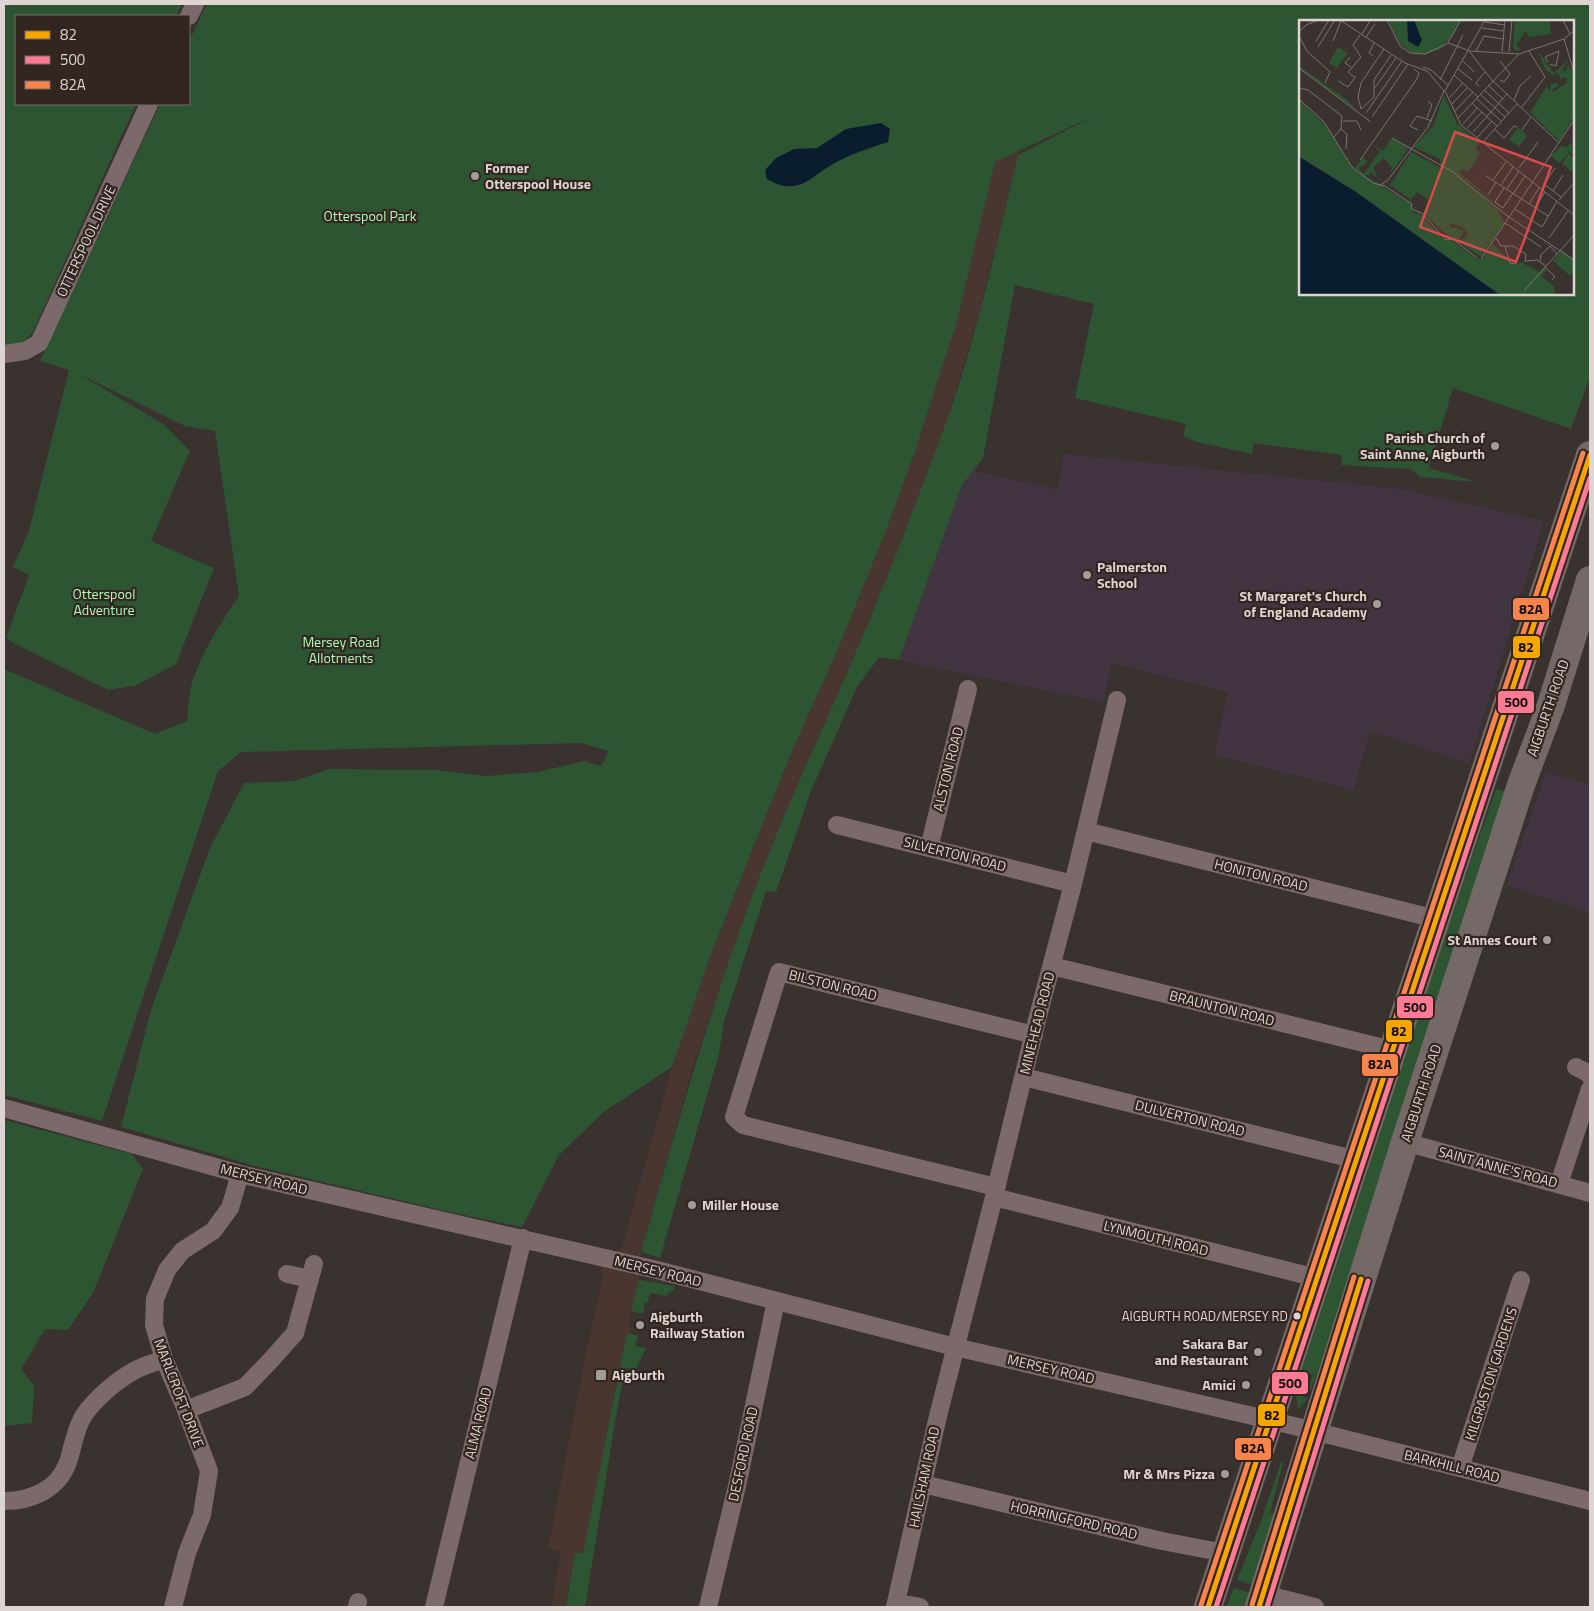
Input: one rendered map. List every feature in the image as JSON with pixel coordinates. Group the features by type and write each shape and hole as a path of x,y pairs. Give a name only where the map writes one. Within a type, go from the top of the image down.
{"highway":[{"path":"1208,1607 1590,455"},
{"name":"AIGBURTH ROAD","path":"1262,1600 1405,1142 1521,785 1551,705 1590,580"}],"street":[{"name":"OTTERSPOOL DRIVE","path":"4,354 25,351 39,343 149,105"},
{"name":"ALSTON ROAD","path":"929,848 968,689"},
{"name":"MINEHEAD ROAD","path":"955,1347 1073,884 1117,700"},
{"name":"SILVERTON ROAD","path":"837,825 1073,884"},
{"name":"HONITON ROAD","path":"1086,831 1436,919"},
{"name":"BRAUNTON ROAD","path":"1052,966 1392,1050"},
{"name":"BILSTON ROAD","path":"734,1117 779,972 1034,1035"},
{"name":"DULVERTON ROAD","path":"1024,1077 1357,1160"},
{"path":"1559,1184 1590,1088"},
{"name":"MERSEY ROAD","path":"4,1108 240,1174 657,1270 955,1347 1270,1420 1313,1432"},
{"name":"LYNMOUTH ROAD","path":"734,1117 743,1125 1317,1278"},
{"name":"SAINT ANNE'S ROAD","path":"1405,1142 1590,1193"},
{"name":"MARLCROFT DRIVE","path":"172,1607 187,1553 202,1515 209,1471 164,1359 154,1325 154,1299 167,1270 182,1251 213,1231 230,1208 240,1174"},
{"name":"ALMA ROAD","path":"434,1607 523,1238"},
{"path":"186,1410 245,1387 295,1333 312,1272 286,1274"},
{"name":"KILGRASTON GARDENS","path":"1460,1468 1521,1280"},
{"name":"DESFORD ROAD","path":"708,1607 737,1486 776,1301"},
{"name":"HAILSHAM ROAD","path":"896,1605 955,1347"},
{"path":"4,1501 20,1501 48,1489 58,1479 67,1463 72,1443 84,1415 108,1389 133,1371 164,1359"},
{"name":"BARKHILL ROAD","path":"1313,1432 1590,1501"},
{"name":"HORRINGFORD ROAD","path":"923,1484 1156,1539 1225,1553"},
{"path":"1262,1600 1308,1606"},
{"path":"896,1605 920,1607"}],"shaded area":[{"path":"1051,4 1018,155 976,325 946,422 904,535 853,660 765,863 726,969 691,1073 641,1252 639,1280 628,1326 631,1327 630,1333 627,1333 583,1554 575,1553 566,1607 552,1607 561,1552 548,1549 586,1353 603,1277 601,1267 622,1247 672,1067 710,957 792,751 838,649 887,528 913,457 956,325 995,161"},
{"path":"1064,454 1399,489 1544,521 1469,764 1370,731 1354,790 1214,755 1228,692 1112,663 1103,702 899,660 962,485 973,471 1058,490"},
{"path":"1546,772 1590,785 1590,912 1507,885"}],"green space":[{"path":"4,4 182,4 176,15 15,15 15,105 136,105 33,332 22,343 4,347"},
{"path":"207,4 1590,4 1590,377 1571,429 1453,388 1429,468 1477,482 1420,477 1411,469 1341,465 1342,455 1254,443 1252,454 1197,442 1183,436 1186,424 1075,398 1094,304 1015,285 983,458 962,485 899,660 879,657 857,687 811,791 776,892 766,891 724,1022 719,1054 660,1258 641,1252 698,1056 730,959 765,863 877,601 945,425 967,359 1018,155 1100,113 995,162 956,325 913,457 887,528 838,649 792,751 751,853 710,957 672,1067 605,1111 559,1155 522,1227 445,1211 255,1166 121,1127 151,1010 210,848 244,783 294,781 329,769 435,770 486,776 538,772 584,761 601,766 609,751 580,743 241,752 218,771 102,1121 4,1095 4,669 155,734 187,721 188,703 197,668 217,630 239,596 215,431 185,426 79,374 163,424 190,451 151,541 214,568 176,664 137,685 108,690 6,638 29,575 13,567 29,531 69,370 40,361 160,105 190,105 190,39"},
{"path":"1496,789 1515,793 1346,1293 1311,1390 1308,1389 1313,1375 1304,1373 1298,1394 1308,1398 1298,1410 1296,1394 1301,1372 1445,936"},
{"path":"4,1120 132,1154 143,1169 93,1293 68,1330 45,1329 21,1369 34,1386 32,1423 4,1426"},
{"path":"639,1280 675,1286 674,1290 667,1294 667,1296 650,1293 648,1302 645,1302 643,1314 631,1311"},
{"path":"627,1333 638,1336 635,1346 646,1348 636,1369 625,1368 585,1607 566,1607 575,1553 583,1553"},
{"path":"1281,1462 1283,1463 1270,1513 1278,1515 1255,1585 1237,1580 1261,1521"},
{"path":"1234,1588 1252,1593 1247,1607 1226,1607"}],"water":[{"path":"881,123 890,129 888,142 846,157 803,184 787,186 767,179 765,170 776,158 794,149 817,148 846,129"}],"transit line":[{"name":"82A","path":"1201,1605 1583,453"},
{"name":"82","path":"1208,1607 1590,455"},
{"name":"500","path":"1216,1607 1590,478"},
{"name":"82A","path":"1252,1605 1354,1277"},
{"name":"82","path":"1259,1607 1361,1279"},
{"name":"500","path":"1267,1607 1368,1281"}],"place":[{"name":"Former Otterspool House","path":"475,176"},
{"name":"Parish Church of Saint Anne, Aigburth","path":"1495,446"},
{"name":"Palmerston School","path":"1087,575"},
{"name":"St Margaret's Church of England Academy","path":"1377,604"},
{"name":"St Annes Court","path":"1547,940"},
{"name":"Miller House","path":"692,1205"},
{"name":"AIGBURTH ROAD/MERSEY RD","path":"1297,1316"},
{"name":"Aigburth Railway Station","path":"640,1325"},
{"name":"Sakara Bar and Restaurant","path":"1258,1352"},
{"name":"Aigburth","path":"601,1375"},
{"name":"Amici","path":"1246,1385"},
{"name":"Mr & Mrs Pizza","path":"1225,1474"}],"park label":[{"name":"Otterspool Park","path":"370,216"},
{"name":"Otterspool Adventure","path":"104,602"},
{"name":"Mersey Road Allotments","path":"341,650"}]}
